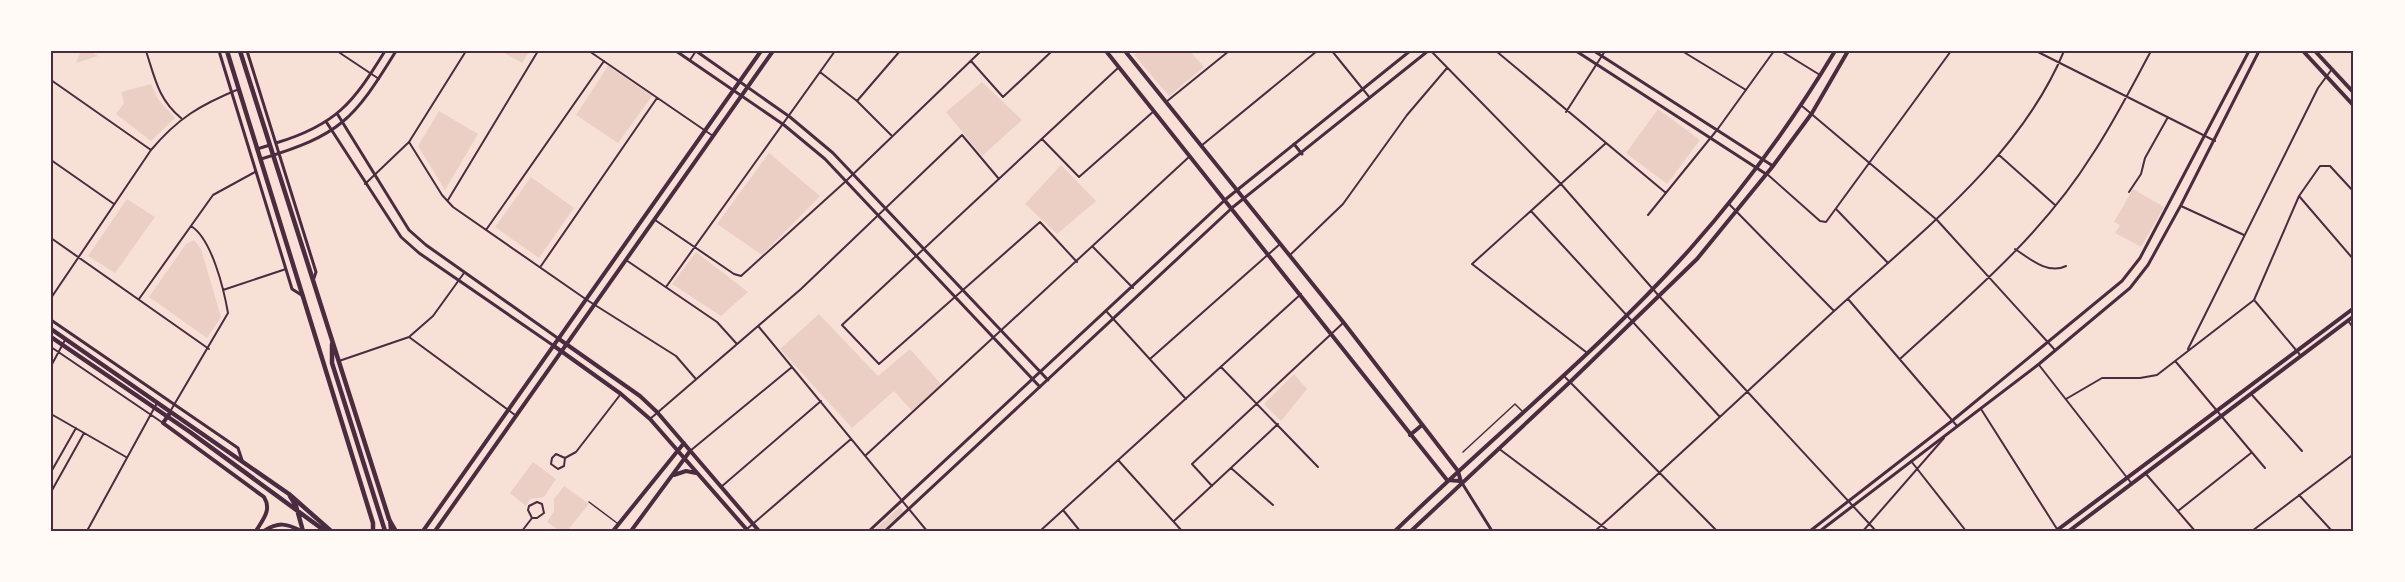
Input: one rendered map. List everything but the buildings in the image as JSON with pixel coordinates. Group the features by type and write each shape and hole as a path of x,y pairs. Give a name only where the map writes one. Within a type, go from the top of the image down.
{"highway":[{"path":"227,51 373,524 373,531"},
{"path":"240,51 270,145 276,154 313,280 389,519"},
{"path":"51,329 325,531"},
{"path":"51,337 156,405"},
{"path":"332,340 332,363 384,531"},
{"path":"168,415 289,494 331,531"},
{"path":"289,494 296,506 302,531"}],"main road":[{"path":"423,531 761,51"},
{"path":"435,531 773,51"},
{"path":"1106,51 1233,207 1447,480 1461,482"},
{"path":"1125,51 1344,323 1458,471 1461,482"},
{"path":"1395,531 1447,480 1563,375 1691,249 1802,106 1834,51"},
{"path":"1411,531 1697,259 1767,174 1812,113 1848,51"},
{"path":"2303,51 2354,106"},
{"path":"2315,51 2354,93"},
{"path":"2057,531 2354,308"},
{"path":"2069,531 2354,316"},
{"path":"559,339 640,396 657,412 759,531"},
{"path":"554,346 621,394 650,419 747,530"},
{"path":"1522,411 1530,418"},
{"path":"168,415 163,423 258,491 268,504 268,511 256,531"},
{"path":"1410,435 1422,425"},
{"path":"613,531 676,450 684,443"},
{"path":"631,531 674,476 690,451"},
{"path":"479,453 486,458"},
{"path":"674,476 686,471 698,474"},
{"path":"389,519 393,531"},
{"path":"264,531 278,523 289,524 302,531"}],"street":[{"path":"146,51 161,96 167,106 181,118"},
{"path":"219,51 292,289 303,297"},
{"path":"247,51 276,143 276,154"},
{"path":"337,51 379,79"},
{"path":"258,149 327,123 338,115 371,74 385,51"},
{"path":"261,159 333,131 343,124 379,79 396,51"},
{"path":"365,184 409,142 466,51"},
{"path":"447,201 538,51"},
{"path":"589,51 713,137"},
{"path":"676,51 784,125 812,147 1040,387"},
{"path":"690,60 696,51 740,81 790,117 854,173 1048,380"},
{"path":"666,287 790,117 835,51"},
{"path":"857,101 900,51"},
{"path":"655,219 738,276 846,181 891,135 981,51"},
{"path":"970,61 1003,97 1052,51"},
{"path":"1166,102 1229,51"},
{"path":"1201,146 1317,51"},
{"path":"1332,51 1370,98"},
{"path":"885,531 1233,207 1245,200 1429,51 1561,184 1659,296 1876,531"},
{"path":"1496,51 1566,112 1666,193"},
{"path":"1576,51 1767,174 1823,223 1872,163 1951,51"},
{"path":"1594,51 1773,166"},
{"path":"1566,112 1605,51"},
{"path":"1682,51 1746,90"},
{"path":"1648,215 1717,130 1774,51"},
{"path":"1781,51 1820,75"},
{"path":"2036,51 2215,141"},
{"path":"1595,531 1936,220 1998,154 2038,99 2064,51"},
{"path":"1900,359 1990,277 2055,205 2092,156 2151,51"},
{"path":"1810,531 1953,420 2122,281 2140,258 2249,51"},
{"path":"1820,531 2039,364 2130,288 2148,264 2181,205 2259,51"},
{"path":"869,531 904,501 1237,189 1408,52"},
{"path":"486,230 604,61"},
{"path":"1077,262 1040,222 879,364 842,325 1119,67"},
{"path":"1290,255 1343,204 1407,115 1447,68"},
{"path":"2187,351 2326,75 2332,69"},
{"path":"820,72 857,101 891,135"},
{"path":"51,80 150,150"},
{"path":"51,298 80,258 150,150 181,118 239,89"},
{"path":"540,267 657,98"},
{"path":"1802,106 1872,163 1936,220 2055,350"},
{"path":"1042,139 1079,177 1154,111"},
{"path":"338,115 374,177 410,230 464,272 559,339"},
{"path":"2129,192 2141,174 2145,158 2168,117"},
{"path":"327,123 401,237 419,253 554,346"},
{"path":"650,419 695,378 759,327 962,135 999,179"},
{"path":"409,142 447,201 587,300 596,303 676,356 695,378"},
{"path":"1586,352 1472,264 1606,143"},
{"path":"1294,144 1302,154"},
{"path":"1998,154 2055,205"},
{"path":"866,455 1191,156"},
{"path":"51,160 114,204"},
{"path":"2066,399 2102,378 2157,375 2254,300 2300,196 2320,166 2330,166 2354,192"},
{"path":"139,299 213,195 255,172"},
{"path":"2300,196 2354,260"},
{"path":"1727,202 1834,311"},
{"path":"2181,205 2244,235"},
{"path":"1836,209 1888,263"},
{"path":"1531,211 1720,417"},
{"path":"168,415 227,320 224,290 202,236 191,226"},
{"path":"51,238 209,349"},
{"path":"1150,359 1280,244"},
{"path":"1093,247 1133,288"},
{"path":"2015,249 2044,267 2052,269 2067,266"},
{"path":"626,260 717,322 736,344"},
{"path":"224,290 286,269"},
{"path":"339,361 409,337 433,316 464,272"},
{"path":"2122,281 2130,288"},
{"path":"1040,531 1301,294"},
{"path":"1848,299 1957,426"},
{"path":"2254,300 2301,356"},
{"path":"1107,312 1186,399"},
{"path":"51,320 238,448 242,462"},
{"path":"2348,321 2354,329"},
{"path":"1212,486 1191,464 1344,323"},
{"path":"759,327 927,531"},
{"path":"409,337 515,415"},
{"path":"51,366 66,339"},
{"path":"51,347 163,423"},
{"path":"2176,362 2265,468"},
{"path":"2039,364 2132,484"},
{"path":"690,451 792,367"},
{"path":"1221,367 1258,402 1318,467"},
{"path":"1563,375 1717,531"},
{"path":"566,458 556,454 551,464 556,469 562,468 566,458 576,452 621,394"},
{"path":"2250,394 2302,452"},
{"path":"721,487 821,401"},
{"path":"87,531 156,405"},
{"path":"1980,408 2057,531"},
{"path":"51,414 126,457"},
{"path":"1174,521 1278,424"},
{"path":"51,472 76,428"},
{"path":"1863,531 1949,432"},
{"path":"51,492 84,433"},
{"path":"976,434 983,442"},
{"path":"747,530 852,438"},
{"path":"1498,448 1609,531"},
{"path":"2178,511 2252,453"},
{"path":"2252,531 2354,454"},
{"path":"1118,460 1182,531"},
{"path":"1911,461 1966,531"},
{"path":"1231,468 1273,505"},
{"path":"2145,474 2195,531"},
{"path":"1461,482 1492,531"},
{"path":"1873,482 1876,487"},
{"path":"2299,495 2332,531"},
{"path":"522,531 532,518 537,518 544,513 542,504 537,502 529,506 529,514 532,518"},
{"path":"1063,510 1080,531"}],"lane":[{"path":"1463,452 1515,404 1522,411"},
{"path":"589,502 618,524"}],"shaded area":[{"path":"81,51 90,51 98,56 76,63"},
{"path":"501,51 530,51 522,63"},
{"path":"1140,51 1190,51 1204,67 1169,96 1134,55"},
{"path":"608,66 652,96 618,143 576,115"},
{"path":"982,82 1022,120 982,156 946,112"},
{"path":"151,84 158,99 175,118 151,141 116,114 124,103 121,92"},
{"path":"1658,109 1700,140 1667,184 1626,153"},
{"path":"439,111 478,134 445,190 418,146"},
{"path":"769,153 820,196 762,255 717,224"},
{"path":"1061,165 1096,201 1057,234 1025,204"},
{"path":"531,177 574,208 539,258 495,227"},
{"path":"2133,189 2164,207 2141,247 2115,233 2120,225 2114,222"},
{"path":"127,199 155,217 115,273 88,256"},
{"path":"194,240 201,249 221,317 207,338 149,297 186,244"},
{"path":"696,252 748,292 721,316 672,284"},
{"path":"819,314 878,376 910,349 942,385 912,411 894,391 852,428 780,349"},
{"path":"1294,374 1307,389 1281,421 1264,404"},
{"path":"533,462 556,479 544,497 530,499 526,506 510,493"},
{"path":"564,486 589,504 567,531 560,531 547,522 554,511 554,499"},
{"path":"900,507 904,512 882,531 873,531"}]}
